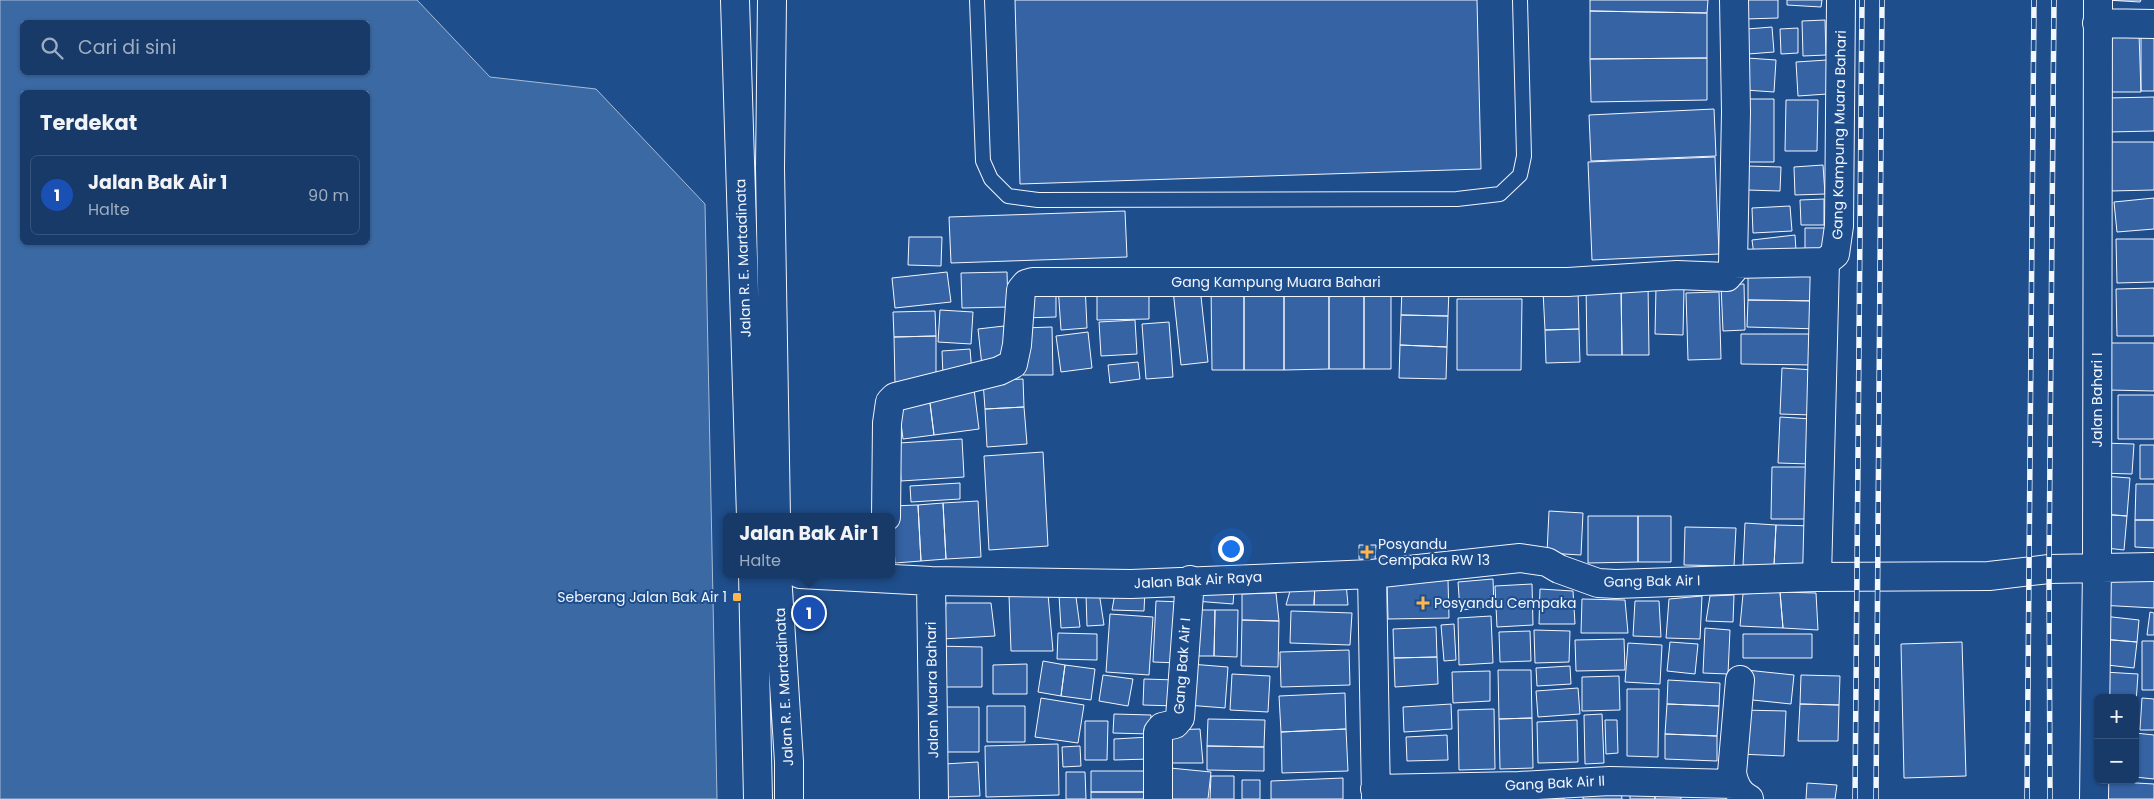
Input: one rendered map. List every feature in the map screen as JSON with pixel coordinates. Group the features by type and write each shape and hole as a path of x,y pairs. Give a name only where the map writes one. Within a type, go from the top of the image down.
{"main road":[{"name":"Jalan R. E. Martadinata","path":"735,0 751,513"},
{"name":"Jalan R. E. Martadinata","path":"772,0 770,168 776,513"},
{"path":"1734,0 1736,112 1733,264 1825,262 1817,577"},
{"name":"Gang Kampung Muara Bahari","path":"1825,262 1832,258 1836,251 1839,226 1841,0"},
{"path":"2098,11 2154,24"},
{"name":"Jalan Bahari I","path":"2094,799 2097,567 2098,11"},
{"name":"Gang Kampung Muara Bahari","path":"886,513 889,404 895,397 1000,371 1014,364 1021,290 1026,284 1033,282 1568,282 1677,275 1727,277 1732,270 1733,264"},
{"name":"Gang Bak Air I","path":"1372,574 1520,558 1547,562 1559,569 1598,583 1817,577 1989,576 2049,568 2154,567"},
{"path":"1372,574 1375,794"},
{"name":"Jalan Bak Air Raya","path":"895,577 931,581 1131,584 1190,580 1372,574"},
{"name":"Jalan R. E. Martadinata","path":"753,578 758,799"},
{"name":"Jalan R. E. Martadinata","path":"777,578 789,762 789,799"},
{"name":"Gang Bak Air I","path":"1158,799 1158,732 1162,726 1175,724 1180,718 1190,580"},
{"name":"Jalan Muara Bahari","path":"931,581 934,799"},
{"path":"1740,680 1732,773 1741,791"},
{"name":"Gang Bak Air II","path":"1375,794 1610,781 1741,791"}],"lane":[{"path":"977,0 983,161 991,180 1008,196 1058,200 1457,199 1500,194 1520,175 1524,156 1520,0"}],"water":[{"path":"0,0 417,0 490,77 596,89 705,204 717,799 0,799"}],"building":[{"path":"1015,0 1477,0 1481,169 1020,184"},
{"path":"1590,0 1708,0 1707,13 1590,11"},
{"path":"1745,0 1778,0 1778,18 1745,19"},
{"path":"1787,0 1822,0 1821,7 1787,5"},
{"path":"2106,0 2141,0 2140,2"},
{"path":"1590,11 1707,13 1707,58 1590,59"},
{"path":"1825,20 1826,55 1803,56 1802,21"},
{"path":"1772,27 1774,52 1748,54 1747,29"},
{"path":"1798,28 1798,53 1781,54 1780,29"},
{"path":"2139,33 2141,92 2099,92 2100,36"},
{"path":"2141,33 2154,33 2154,91 2141,91"},
{"path":"1707,58 1707,100 1591,102 1590,59"},
{"path":"1747,58 1776,60 1774,92 1745,90"},
{"path":"1827,60 1827,94 1798,96 1796,62"},
{"path":"2154,97 2154,131 2108,132 2108,98"},
{"path":"1745,99 1774,99 1774,162 1744,162"},
{"path":"1786,100 1818,100 1817,151 1785,151"},
{"path":"1714,109 1716,156 1591,161 1589,115"},
{"path":"2110,142 2154,142 2154,190 2110,191"},
{"path":"1715,157 1719,254 1592,260 1588,162"},
{"path":"1823,165 1825,194 1795,195 1794,167"},
{"path":"1747,166 1781,167 1780,191 1747,190"},
{"path":"2154,198 2154,229 2117,232 2114,202"},
{"path":"1824,199 1824,225 1801,225 1800,200"},
{"path":"1790,206 1792,231 1753,233 1752,208"},
{"path":"1125,211 1127,257 951,263 949,217"},
{"path":"1805,228 1825,228 1824,254 1805,254"},
{"path":"1795,235 1796,251 1754,255 1752,240"},
{"path":"909,237 942,237 941,266 908,265"},
{"path":"2116,239 2154,239 2154,282 2117,283"},
{"path":"947,272 951,302 895,308 892,278"},
{"path":"1007,272 1008,307 962,308 961,273"},
{"path":"1748,272 1822,273 1820,301 1748,300"},
{"path":"1149,283 1149,319 1097,320 1097,284"},
{"path":"1085,284 1087,328 1061,330 1058,286"},
{"path":"1586,284 1621,284 1622,355 1587,355"},
{"path":"1621,284 1648,284 1649,355 1622,355"},
{"path":"1744,284 1745,330 1723,331 1721,285"},
{"path":"1329,285 1364,285 1364,369 1329,369"},
{"path":"1329,285 1329,369 1284,370 1284,286"},
{"path":"1364,285 1391,285 1391,369 1364,369"},
{"path":"1211,286 1244,286 1244,370 1212,370"},
{"path":"1244,286 1284,286 1284,370 1244,370"},
{"path":"1200,287 1208,362 1181,365 1173,290"},
{"path":"1656,287 1684,287 1683,335 1655,334"},
{"path":"1402,288 1449,289 1448,316 1401,315"},
{"path":"2154,288 2154,336 2117,336 2116,289"},
{"path":"1056,290 1056,317 1023,318 1023,291"},
{"path":"1578,290 1579,329 1545,330 1543,291"},
{"path":"1719,292 1721,359 1688,360 1686,293"},
{"path":"1457,299 1522,299 1521,370 1457,370"},
{"path":"1748,300 1820,301 1820,329 1747,327"},
{"path":"940,310 973,312 971,344 938,342"},
{"path":"935,311 936,336 894,337 893,312"},
{"path":"1401,315 1448,316 1447,347 1400,345"},
{"path":"1135,320 1137,354 1101,356 1099,322"},
{"path":"1169,322 1173,377 1146,379 1142,324"},
{"path":"1004,326 1008,363 982,366 978,329"},
{"path":"1052,327 1053,375 1023,375 1022,328"},
{"path":"1579,329 1580,362 1546,363 1545,330"},
{"path":"1088,332 1092,368 1061,372 1056,336"},
{"path":"1741,334 1816,334 1815,365 1741,364"},
{"path":"936,336 936,382 895,383 894,337"},
{"path":"2110,343 2154,343 2154,391 2109,390"},
{"path":"1400,345 1447,347 1446,379 1399,378"},
{"path":"970,349 972,373 943,376 942,351"},
{"path":"1138,362 1140,379 1110,383 1108,365"},
{"path":"1782,368 1814,370 1812,415 1780,414"},
{"path":"1023,379 1024,407 985,409 983,381"},
{"path":"974,389 979,429 934,435 929,395"},
{"path":"929,395 934,435 903,439 898,399"},
{"path":"2118,395 2154,395 2154,439 2118,439"},
{"path":"1024,407 1027,444 987,447 985,409"},
{"path":"1780,417 1812,419 1810,464 1778,463"},
{"path":"962,439 964,477 901,481 899,443"},
{"path":"2101,443 2134,444 2132,474 2100,473"},
{"path":"2140,445 2154,445 2154,479 2140,479"},
{"path":"1043,452 1048,546 989,550 984,456"},
{"path":"1772,467 1810,467 1809,519 1771,519"},
{"path":"2103,476 2130,478 2127,516 2100,514"},
{"path":"960,483 960,499 911,502 910,486"},
{"path":"2136,484 2154,484 2154,520 2135,520"},
{"path":"978,501 981,557 946,559 943,503"},
{"path":"943,503 946,559 921,561 918,505"},
{"path":"918,505 921,561 895,563 895,513 891,513 891,506"},
{"path":"1549,511 1583,513 1581,555 1547,553"},
{"path":"2100,514 2127,516 2124,550 2097,547"},
{"path":"1588,516 1638,516 1638,562 1588,563"},
{"path":"1638,516 1671,516 1671,562 1638,562"},
{"path":"2135,520 2154,520 2154,548 2135,547"},
{"path":"1745,523 1776,525 1774,566 1743,565"},
{"path":"1776,525 1815,526 1814,567 1774,566"},
{"path":"1685,527 1736,528 1734,566 1684,565"},
{"name":"Posyandu Cempaka RW 13","path":"1359,545 1376,545 1375,560 1359,559"},
{"path":"2154,571 2154,608 2099,605 2099,572"},
{"path":"1493,579 1494,607 1460,610 1458,582"},
{"path":"1448,580 1449,618 1388,619 1387,581"},
{"path":"1315,583 1346,583 1348,605 1314,605"},
{"path":"1315,583 1314,605 1286,605 1292,584"},
{"path":"1532,584 1533,625 1497,627 1495,586"},
{"path":"1540,589 1573,591 1575,624 1539,624"},
{"path":"1145,590 1144,611 1112,610 1115,593"},
{"path":"1198,590 1234,591 1233,604 1195,601"},
{"path":"1099,592 1104,625 1087,626 1086,595"},
{"path":"1780,592 1816,593 1818,630 1783,628"},
{"path":"1780,592 1783,628 1740,626 1743,594"},
{"path":"1276,593 1279,621 1242,620 1242,594"},
{"path":"1048,594 1053,651 1011,651 1009,595"},
{"path":"1059,595 1076,597 1080,627 1061,628"},
{"path":"1734,595 1733,622 1706,621 1710,596"},
{"path":"1702,596 1700,639 1666,638 1669,599"},
{"path":"1582,599 1625,600 1628,633 1581,633"},
{"path":"1156,601 1183,602 1180,663 1153,662"},
{"path":"1635,601 1659,601 1661,637 1633,636"},
{"path":"946,603 991,603 995,636 942,639"},
{"path":"1193,610 1215,610 1214,656 1192,656"},
{"path":"1215,610 1238,610 1237,657 1214,656"},
{"path":"1291,611 1352,613 1350,645 1290,643"},
{"path":"2150,612 2154,613 2154,635 2147,635"},
{"path":"1110,614 1153,617 1149,675 1106,672"},
{"path":"1491,616 1493,663 1459,665 1458,618"},
{"path":"2103,616 2139,620 2137,642 2101,639"},
{"path":"1242,620 1279,621 1278,667 1241,666"},
{"path":"1454,624 1456,660 1444,661 1441,625"},
{"path":"1436,627 1437,657 1394,658 1393,629"},
{"path":"1705,628 1730,630 1728,674 1703,673"},
{"path":"1534,630 1570,631 1569,662 1535,663"},
{"path":"1530,631 1531,661 1500,662 1499,632"},
{"path":"1058,633 1097,634 1097,660 1057,659"},
{"path":"1743,634 1812,634 1812,658 1743,658"},
{"path":"1624,639 1625,670 1576,671 1575,640"},
{"path":"2101,639 2137,642 2134,668 2098,664"},
{"path":"2142,641 2154,641 2154,690 2142,690"},
{"path":"1670,642 1698,644 1695,674 1667,671"},
{"path":"1962,642 1966,776 1904,778 1901,644"},
{"path":"1628,643 1662,645 1660,684 1625,682"},
{"path":"934,646 982,647 982,687 934,687"},
{"path":"1349,650 1350,685 1281,687 1280,652"},
{"path":"1437,657 1438,684 1395,687 1394,658"},
{"path":"1043,661 1065,665 1061,696 1038,692"},
{"path":"1027,664 1027,694 993,694 993,665"},
{"path":"1190,664 1228,667 1225,708 1187,705"},
{"path":"1065,665 1095,669 1091,700 1061,696"},
{"path":"1570,666 1571,684 1537,686 1536,668"},
{"path":"1498,670 1531,670 1532,718 1499,719"},
{"path":"1746,670 1794,675 1791,704 1743,699"},
{"path":"1490,671 1490,701 1453,703 1452,672"},
{"path":"2104,672 2138,674 2137,694 2101,694"},
{"path":"1232,674 1270,676 1268,712 1230,710"},
{"path":"1103,675 1133,679 1128,706 1099,701"},
{"path":"1801,675 1840,676 1839,705 1800,704"},
{"path":"1619,676 1620,710 1582,711 1582,677"},
{"path":"1144,679 1177,680 1176,706 1143,705"},
{"path":"1668,680 1720,683 1719,706 1667,704"},
{"path":"1578,688 1580,714 1538,717 1536,691"},
{"path":"1627,689 1659,689 1658,757 1627,756"},
{"path":"1345,693 1346,729 1281,732 1279,696"},
{"path":"1041,698 1084,705 1078,743 1035,737"},
{"path":"2142,698 2154,699 2154,730 2140,730"},
{"path":"1451,704 1452,729 1404,732 1403,707"},
{"path":"1667,704 1719,706 1717,736 1665,734"},
{"path":"1800,704 1839,705 1838,741 1798,741"},
{"path":"987,706 1025,706 1025,742 987,742"},
{"path":"941,707 979,707 979,752 942,752"},
{"path":"1494,709 1495,769 1459,770 1458,710"},
{"path":"1741,710 1786,711 1784,756 1739,754"},
{"path":"1114,714 1151,715 1150,734 1113,733"},
{"path":"1602,714 1604,763 1585,764 1584,715"},
{"path":"1532,718 1533,768 1500,769 1499,719"},
{"path":"1208,719 1265,720 1264,747 1207,746"},
{"path":"1577,720 1578,762 1538,763 1537,722"},
{"path":"1605,720 1617,720 1618,753 1606,754"},
{"path":"1085,721 1108,721 1107,760 1085,760"},
{"path":"1200,729 1203,763 1167,763 1169,730"},
{"path":"1346,729 1348,771 1282,773 1281,732"},
{"path":"2139,733 2154,735 2154,779 2139,777"},
{"path":"1665,734 1717,736 1717,761 1665,759"},
{"path":"1447,735 1448,760 1407,761 1406,737"},
{"path":"1150,737 1150,759 1114,760 1114,739"},
{"path":"1058,744 1059,795 986,797 985,746"},
{"path":"1080,746 1081,766 1063,767 1062,747"},
{"path":"1207,746 1264,747 1264,771 1207,770"},
{"path":"978,762 980,796 945,797 944,764"},
{"path":"1170,768 1211,772 1208,799 1167,799"},
{"path":"1091,771 1154,771 1154,792 1091,792"},
{"path":"1066,772 1085,772 1086,799 1066,799"},
{"path":"1211,776 1234,776 1234,799 1210,799"},
{"path":"1343,778 1343,799 1271,799 1271,781"},
{"path":"1242,780 1260,780 1260,799 1242,799"},
{"path":"1807,783 1837,785 1835,799 1806,799"},
{"path":"2101,784 2154,784 2154,799 2100,799"},
{"path":"1680,787 1681,799 1655,799 1655,789"},
{"path":"1655,789 1655,799 1630,799 1630,790"},
{"path":"1621,790 1622,799 1583,799 1583,792"},
{"path":"1091,792 1154,792 1154,799 1091,799"},
{"path":"1564,794 1564,799 1534,799 1534,795"}],"railway":[{"path":"1855,799 1862,0"},
{"path":"1876,799 1882,0"},
{"path":"2027,799 2034,0"},
{"path":"2050,799 2049,569 2054,0"}],"place":[{"name":"Posyandu Cempaka RW 13","path":"1367,552"},
{"name":"Seberang Jalan Bak Air 1","path":"737,597"},
{"name":"Posyandu Cempaka","path":"1423,603"},
{"name":"Jalan Bak Air 1","path":"809,613"}]}
